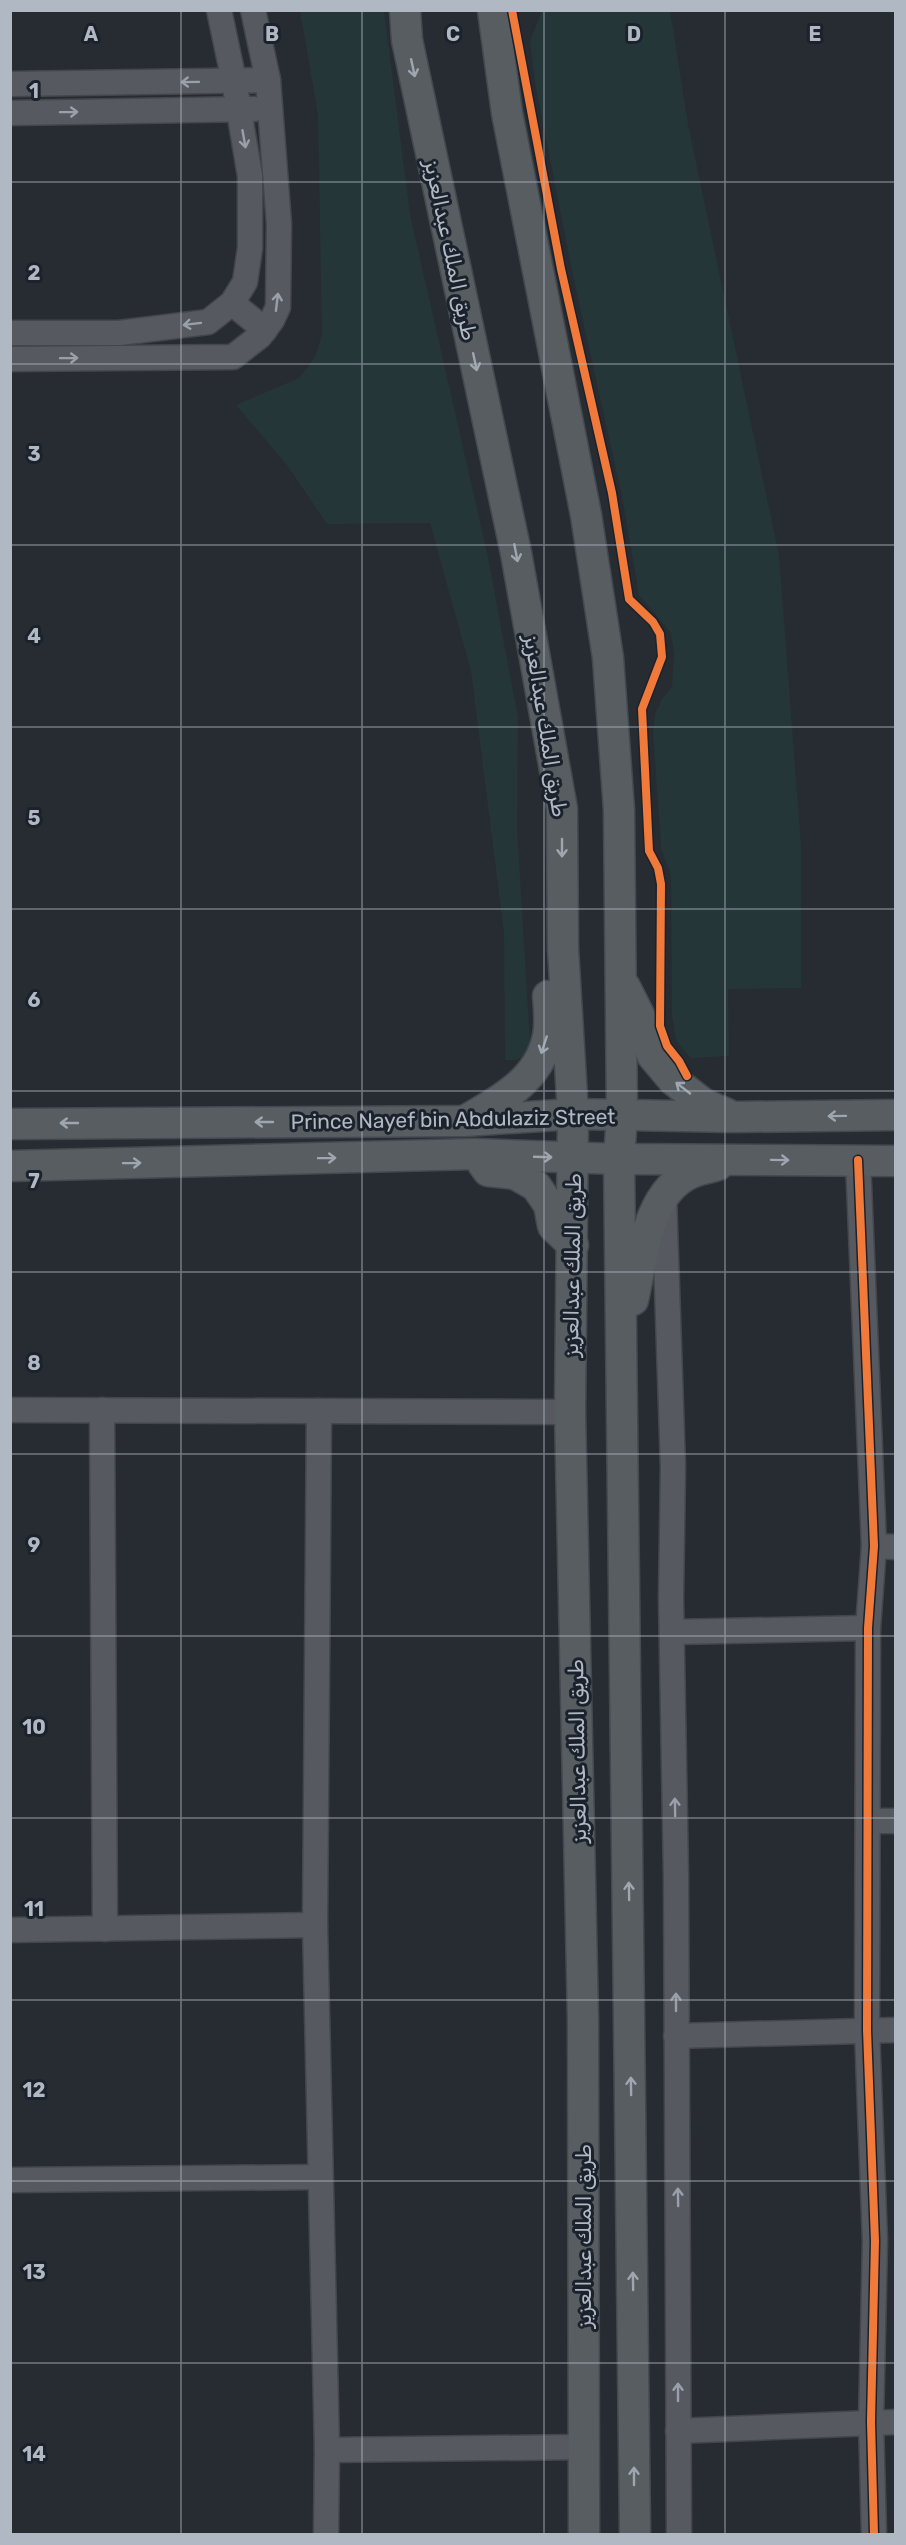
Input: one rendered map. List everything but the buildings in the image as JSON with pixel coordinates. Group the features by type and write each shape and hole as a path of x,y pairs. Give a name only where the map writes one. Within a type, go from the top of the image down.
{"main road":[{"name":"طريق الملك عبدالعزيز","path":"405,10 407,40 516,553 562,809 563,949 574,1158 570,1412 583,2020 584,2535"},
{"path":"492,10 507,113 586,515 608,658 619,810 622,1115 619,1160 623,1341 634,2535"},
{"path":"464,1121 523,1083 534,1070 543,1052 549,1030 548,980 563,949"},
{"path":"621,979 643,1023 652,1055 673,1080 704,1104 733,1117"},
{"name":"Prince Nayef bin Abdulaziz Street","path":"10,1124 464,1121 573,1114 733,1117 896,1115"},
{"path":"475,1154 488,1171 515,1174 536,1186 549,1205 553,1226 573,1245"},
{"name":"Prince Nayef bin Abdulaziz Street","path":"10,1166 475,1154 619,1160 896,1161"},
{"path":"623,1341 651,1222 664,1194 690,1173 739,1159"}],"street":[{"path":"10,333 119,333 208,322 232,303 245,282 250,248 250,176 219,10"},
{"path":"10,359 234,357 265,330 278,307 279,224 268,80 253,10"},
{"path":"10,84 268,80"},
{"path":"10,113 270,108"},
{"path":"232,303 265,330"},
{"path":"858,1160 885,1547 868,1628 867,2030 885,2241 871,2422 874,2535"},
{"path":"664,1194 673,1467 672,1632 676,1877 679,2535"},
{"path":"10,1410 570,1412"},
{"path":"102,1410 105,1929"},
{"path":"320,1411 315,1925 327,2450 326,2535"},
{"path":"672,1632 868,1628"},
{"path":"868,1821 896,1821"},
{"path":"10,1930 315,1925"},
{"path":"675,2036 896,2030"},
{"path":"10,2180 321,2177"},
{"path":"678,2431 896,2422"},
{"path":"327,2450 584,2447"}],"shaded area":[{"path":"542,10 670,11 689,130 779,556 801,846 801,988 728,989 729,1056 690,1058 676,1040 672,1015 671,874 661,849 653,731 655,714 662,699 672,687 674,654 671,633 639,595 622,496 573,276 535,83 530,41"},
{"path":"300,11 384,11 410,215 487,553 518,718 517,827 530,1044 523,1055 514,1060 505,1060 504,933 471,671 430,523 327,524 287,465 236,405 299,378 315,357 322,335 318,115"}],"cycle path":[{"path":"512,10 561,269 612,493 629,599 653,622 660,634 662,657 642,709 649,851 658,868 661,884 660,1026 667,1046 687,1076"},
{"path":"858,1160 874,1546 868,1628 867,2030 875,2241 871,2422 874,2534"}]}
